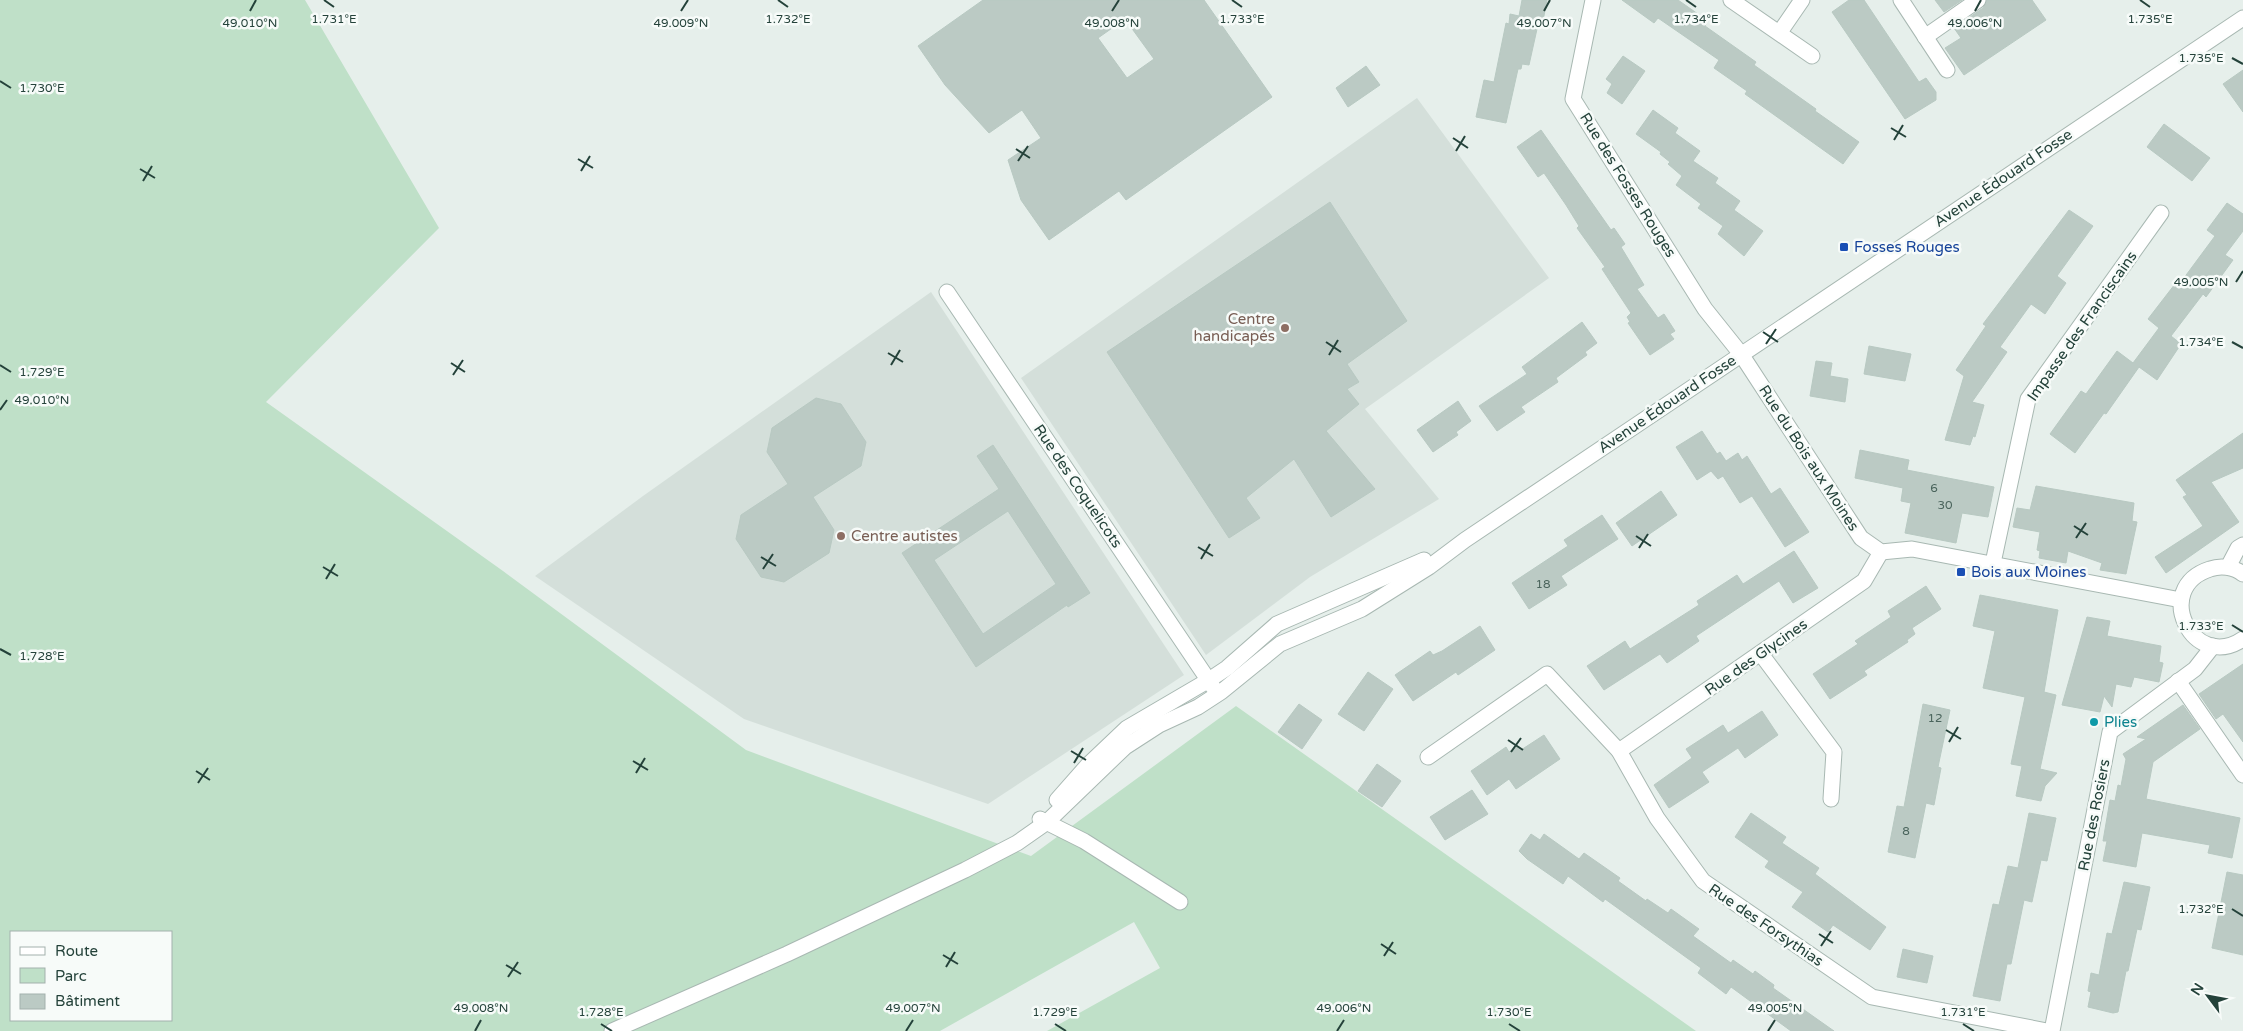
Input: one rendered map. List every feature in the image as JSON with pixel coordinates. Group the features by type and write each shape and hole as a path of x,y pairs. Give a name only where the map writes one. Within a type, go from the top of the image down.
{"street":[{"name":"Rue des Fosses Rouges","path":"1593,0 1573,99 1705,309 1741,354"},
{"path":"1731,0 1780,32 1812,56"},
{"path":"1780,32 1802,0"},
{"path":"1900,0 1947,70"},
{"path":"1924,37 1978,0"},
{"name":"Avenue Édouard Fosse","path":"612,1031 787,954 965,870 1017,843 1125,747 1159,724 1198,707 1218,694 1280,644 1362,609 1429,568 1465,540 2243,18"},
{"name":"Impasse des Franciscains","path":"1993,562 2028,400 2161,213"},
{"name":"Rue des Coquelicots","path":"947,292 1218,694"},
{"name":"Rue du Bois aux Moines","path":"1741,354 1861,538 1881,552"},
{"name":"Avenue Édouard Fosse","path":"1044,821 1087,766 1127,728 1209,680 1226,668 1277,624 1408,568 1465,540"},
{"path":"2228,567 2238,548 2243,545"},
{"path":"1881,552 1912,548 1993,562 2181,600"},
{"name":"Rue des Glycines","path":"1619,751 1864,581 1881,552"},
{"path":"2243,574 2228,567 2215,567 2203,571 2192,578 2185,588 2181,600 2181,612 2185,624 2192,635 2202,642 2213,646 2226,647 2243,639"},
{"name":"Rue des Rosiers","path":"2052,1031 2110,732 2195,669 2213,646"},
{"path":"1761,654 1834,752 1831,799"},
{"name":"Rue des Forsythias","path":"1428,758 1548,674 1619,751 1657,818 1703,881 1872,997 2048,1031"},
{"path":"2178,681 2243,775"},
{"path":"1167,703 1173,718"},
{"path":"1044,821 1084,841 1180,902"}],"shaded area":[{"name":"Centre handicapés","path":"1417,98 1549,278 1365,409 1439,499 1310,577 1206,655 1021,378"},
{"name":"Centre autistes","path":"931,292 1184,675 988,804 744,719 535,576 643,496"}],"green space":[{"path":"0,0 305,0 439,228 266,402 503,571 746,750 1031,856 1236,706 1696,1031 1047,1031 1160,968 1134,922 940,1031 0,1031"}],"building":[{"path":"983,0 1204,0 1272,97 1126,200 1119,191 1049,240 1021,200 1008,160 1041,138 1022,110 989,133 945,85 918,46","holes":["1125,19 1154,59 1127,78 1098,38"]},
{"path":"1522,0 1547,0 1543,21 1539,20 1529,65 1522,64 1521,69 1518,69 1506,123 1476,117 1484,80 1494,82 1506,23 1509,24 1510,14 1519,16"},
{"path":"1622,0 1678,0 1708,21 1705,26 1756,62 1754,65 1859,142 1843,164 1745,94 1747,91 1714,68 1719,60 1658,18 1654,23"},
{"path":"1849,0 1864,0 1919,82 1926,78 1936,92 1936,100 1905,119 1832,12"},
{"path":"1935,0 1962,0 1944,12"},
{"path":"1987,0 2032,0 2046,20 1964,75 1945,48 1961,38 1954,28 1983,8"},
{"path":"1623,56 1645,71 1622,104 1607,93 1612,84 1606,79"},
{"path":"1366,66 1380,85 1348,107 1336,88"},
{"path":"2243,70 2243,112 2223,84"},
{"path":"1653,110 1678,128 1675,133 1700,151 1693,161 1718,178 1715,183 1740,201 1734,210 1763,231 1744,256 1718,234 1723,226 1698,208 1701,204 1676,185 1682,176 1668,164 1670,162 1660,154 1661,152 1636,134"},
{"path":"2164,124 2210,158 2192,181 2147,147"},
{"path":"1541,130 1611,230 1614,228 1625,244 1621,247 1644,285 1637,289 1658,318 1664,314 1675,331 1670,334 1674,339 1650,355 1628,323 1630,322 1627,317 1631,313 1602,269 1605,267 1577,228 1579,226 1566,205 1544,173 1538,177 1517,147"},
{"path":"1330,202 1407,321 1347,364 1359,382 1347,389 1359,404 1326,431 1375,489 1331,517 1294,459 1246,498 1260,518 1229,538 1107,352"},
{"path":"2227,203 2243,214 2243,231 2225,255 2233,260 2206,297 2203,294 2171,336 2181,344 2157,380 2139,367 2106,414 2104,413 2075,453 2050,434 2081,391 2086,394 2117,351 2133,363 2159,328 2148,319 2175,284 2178,286 2215,236 2207,230"},
{"path":"2069,210 2093,226 2057,276 2066,283 2045,314 2031,304 2000,347 2007,352 1972,402 1984,405 1975,437 1973,436 1970,445 1945,440 1964,376 1956,370 1986,326 1983,324"},
{"path":"1582,322 1597,343 1585,352 1587,355 1556,378 1558,382 1521,407 1525,412 1497,431 1479,406 1527,374 1522,367"},
{"path":"1869,346 1911,354 1905,381 1864,374"},
{"path":"1816,361 1832,363 1830,376 1848,379 1845,402 1810,396"},
{"path":"816,398 841,404 866,442 861,466 813,497 834,530 829,553 784,582 761,577 736,539 741,515 788,484 767,452 772,428"},
{"path":"1458,401 1471,421 1456,432 1458,435 1433,452 1417,430"},
{"path":"1702,431 1717,454 1720,452 1726,461 1738,453 1742,460 1747,456 1771,494 1780,488 1809,532 1785,547 1752,496 1740,503 1723,476 1718,479 1711,471 1697,480 1676,447"},
{"path":"2243,433 2243,468 2211,482 2239,522 2166,573 2155,557 2203,526 2183,497 2187,495 2176,480"},
{"path":"993,445 1090,593 1068,607 1067,605 976,667 902,553 999,489 977,456","holes":["1008,511 1056,584 983,634 934,560"]},
{"path":"1860,450 1909,460 1907,470 1994,487 1988,517 1962,513 1956,543 1905,533 1911,503 1901,501 1903,488 1855,478"},
{"path":"2036,486 2134,503 2132,521 2137,522 2126,574 2100,570 2102,563 2068,551 2066,563 2039,558 2040,551 2037,550 2040,532 2013,527 2017,508 2030,510"},
{"path":"1661,491 1677,515 1632,546 1616,523"},
{"path":"1602,515 1618,539 1561,576 1567,585 1529,609 1512,583 1568,546 1564,540"},
{"path":"1794,551 1818,588 1793,603 1779,581 1696,636 1699,641 1667,663 1660,654 1604,690 1587,666 1625,641 1630,649 1699,605 1697,601 1737,575 1743,584"},
{"path":"1926,586 1941,609 1912,628 1915,634 1907,640 1908,642 1864,671 1867,675 1830,699 1813,674 1858,644 1855,641 1891,617 1888,611"},
{"path":"1980,595 2058,610 2044,692 2056,695 2040,769 2057,773 2045,786 2041,801 2016,796 2022,766 2011,764 2025,697 1983,688 1995,631 1973,626"},
{"path":"2087,617 2110,621 2107,636 2161,646 2159,662 2163,663 2159,682 2134,677 2131,687 2116,684 2112,707 2104,696 2100,712 2062,705"},
{"path":"1480,626 1495,650 1458,675 1456,672 1413,701 1395,675 1430,651 1433,655 1442,651"},
{"path":"2243,664 2243,742 2223,714 2216,719 2199,694"},
{"path":"1368,672 1393,689 1364,731 1338,714"},
{"path":"1299,704 1322,720 1302,749 1278,732"},
{"path":"1923,704 1950,710 1938,767 1941,768 1934,805 1926,803 1915,858 1888,852 1897,806 1904,807"},
{"path":"2183,705 2200,729 2153,762 2146,799 2240,818 2232,858 2208,853 2210,845 2142,833 2136,867 2103,861 2107,841 2103,841 2110,800 2115,801 2118,785 2121,786 2126,759 2123,754 2146,739 2137,737"},
{"path":"1762,711 1778,735 1745,758 1738,748 1702,772 1709,782 1669,808 1654,785 1692,758 1686,749 1723,725 1728,733"},
{"path":"1544,735 1560,759 1516,789 1509,779 1487,795 1471,771 1506,747 1509,752 1518,746 1521,750"},
{"path":"1377,764 1401,781 1382,807 1358,791"},
{"path":"1472,790 1488,814 1445,840 1430,817"},
{"path":"1751,813 1786,837 1782,843 1819,868 1815,874 1886,927 1870,950 1833,925 1828,932 1792,907 1803,892 1765,867 1769,861 1735,837"},
{"path":"2029,813 2056,818 2047,861 2041,860 2032,902 2024,900 2011,964 2007,964 2000,1001 1973,996 1993,904 1999,905 2008,866 2018,868"},
{"path":"1531,834 1540,840 1544,834 1579,859 1584,853 1620,878 1618,881 1646,901 1647,899 1668,913 1671,909 1699,929 1693,936 1731,963 1733,960 1753,974 1755,971 1774,985 1773,988 1834,1031 1791,1031 1731,987 1726,994 1698,973 1701,968 1605,899 1603,902 1568,876 1563,884 1527,859 1519,851"},
{"path":"2227,872 2243,875 2243,955 2212,948"},
{"path":"2124,882 2150,887 2141,930 2137,929 2128,971 2126,971 2118,1012 2113,1013 2088,1007 2091,992 2088,991 2091,973 2099,975 2107,933 2112,934"},
{"path":"1903,949 1933,956 1927,983 1897,977"}],"place":[{"name":"Fosses Rouges","path":"1844,247"},
{"name":"Centre handicapés","path":"1285,328"},
{"name":"Centre autistes","path":"841,536"},
{"name":"Bois aux Moines","path":"1961,572"},
{"name":"Plies","path":"2094,722"}]}
